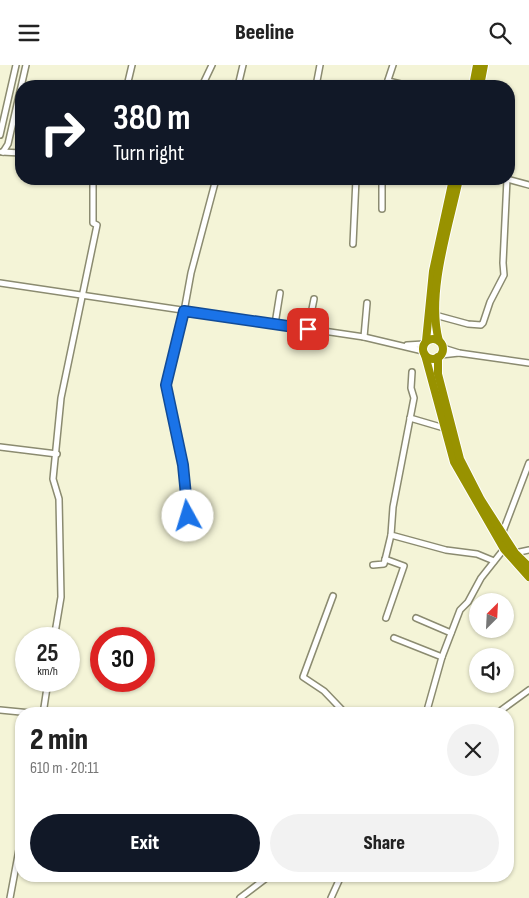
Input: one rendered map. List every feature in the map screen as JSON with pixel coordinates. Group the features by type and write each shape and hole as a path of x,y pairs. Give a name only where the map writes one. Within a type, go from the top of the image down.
{"highway":[{"path":"474,80 477,65"},
{"path":"481,80 484,65"},
{"path":"452,185 433,271 424,348 454,461 504,549 529,577"},
{"path":"458,185 439,272 435,315 440,350 438,374 460,459 481,501 514,553 529,567"},
{"path":"424,348 433,339 440,350"},
{"path":"424,348 431,359 440,350"}],"street":[{"path":"0,135 16,65"},
{"path":"23,80 26,65"},
{"path":"128,80 132,65"},
{"path":"205,80 212,65"},
{"path":"239,80 243,65"},
{"path":"317,80 320,65"},
{"path":"388,80 393,65"},
{"path":"1,150 8,144 15,113"},
{"path":"1,150 15,152"},
{"path":"515,181 529,185"},
{"path":"56,627 61,597 59,499 53,479 57,454 61,398 97,225 93,223 93,185"},
{"path":"188,516 183,465 166,385 184,311 190,273 214,185"},
{"path":"352,244 356,185"},
{"path":"382,185 382,209"},
{"path":"435,315 468,324 483,323 490,302 504,275 507,185"},
{"path":"0,283 364,337 424,348"},
{"path":"275,324 280,293"},
{"path":"308,329 314,299"},
{"path":"364,337 366,303"},
{"path":"440,350 529,363"},
{"path":"373,565 383,565 391,535 393,507 414,398 411,388 412,372"},
{"path":"410,419 444,428"},
{"path":"0,447 57,454"},
{"path":"502,534 529,463"},
{"path":"391,535 446,550 476,554 494,561"},
{"path":"428,707 442,657 460,610 468,602 481,578 504,549"},
{"path":"514,553 529,550"},
{"path":"385,559 404,566 386,617"},
{"path":"333,596 303,677 324,691 339,707"},
{"path":"416,618 451,633"},
{"path":"394,637 442,657"},
{"path":"506,707 529,690"},
{"path":"43,707 46,692"},
{"path":"0,709 15,711"},
{"path":"10,898 15,871"},
{"path":"240,898 261,882"},
{"path":"331,898 338,882"}],"route":[{"path":"188,516 183,465 166,385 182,327 184,311 308,329"}]}
